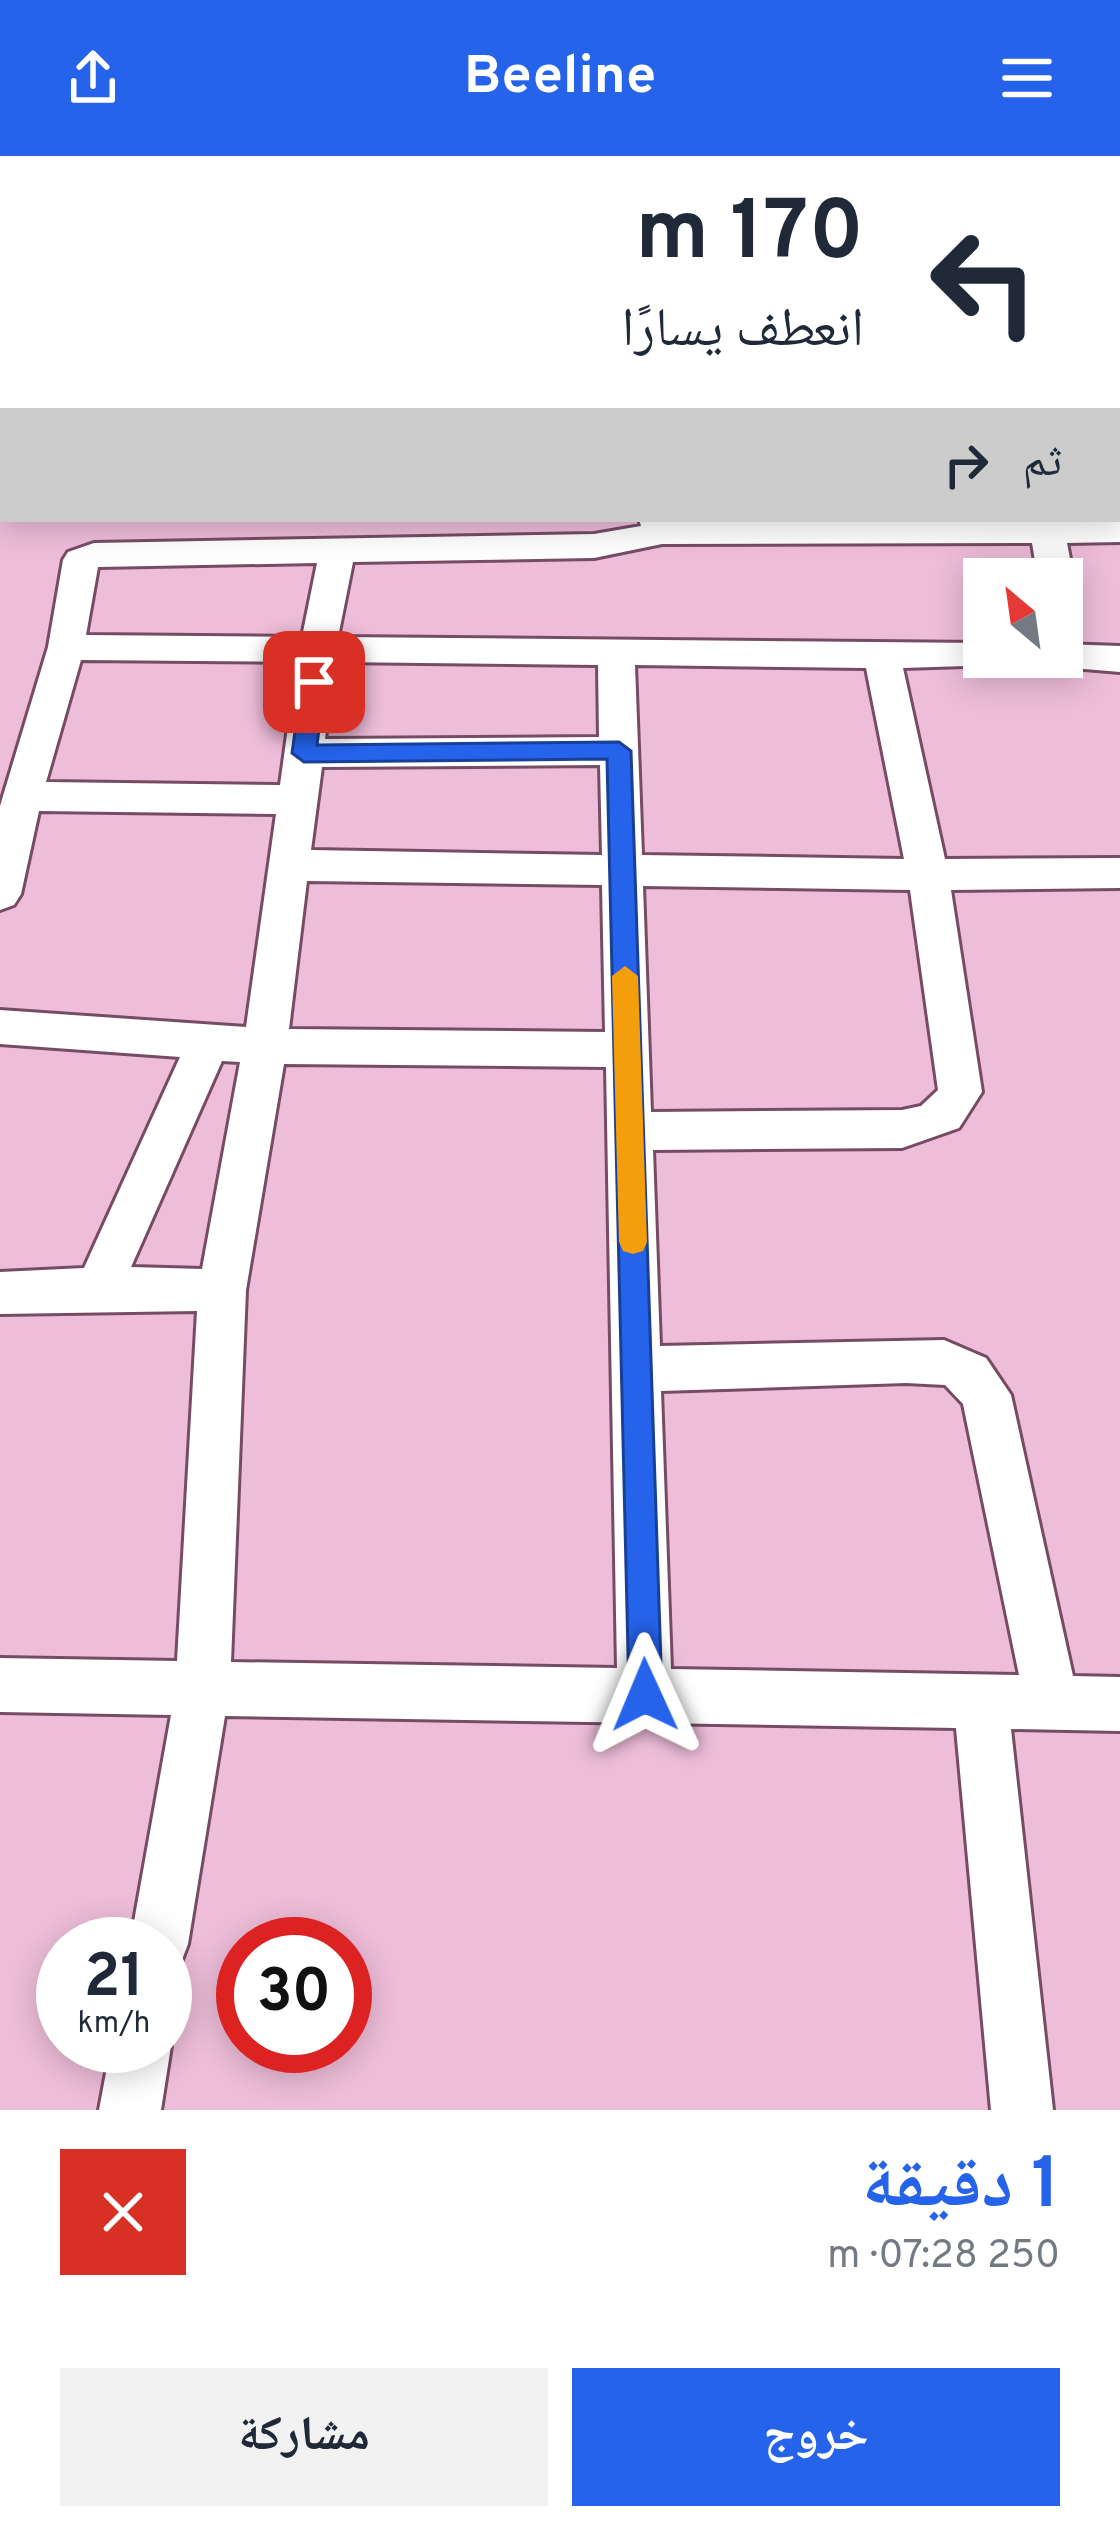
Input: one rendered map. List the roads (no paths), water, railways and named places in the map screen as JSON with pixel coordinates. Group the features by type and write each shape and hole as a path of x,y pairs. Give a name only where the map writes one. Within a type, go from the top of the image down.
{"street":[{"path":"0,894 22,796 66,647 76,566 87,557 594,546 659,526 1083,528 1067,558"},
{"path":"164,1917 203,1687 222,1291 265,1046 318,647 338,548"},
{"path":"66,647 963,656"},
{"path":"616,650 645,1695"},
{"path":"1083,650 1120,659"},
{"path":"629,1131 902,1129 937,1122 950,1113 960,1092 928,875 882,655"},
{"path":"304,753 619,751"},
{"path":"22,796 298,800"},
{"path":"289,866 928,875 1120,873"},
{"path":"0,1027 208,1044 627,1050"},
{"path":"98,1288 208,1044"},
{"path":"0,1293 98,1288 152,1293 222,1291"},
{"path":"637,1369 906,1361 946,1362 968,1369 986,1395 1052,1702"},
{"path":"0,1685 1120,1704"},
{"path":"981,1701 1022,2110"},
{"path":"130,2110 136,2073"}]}
